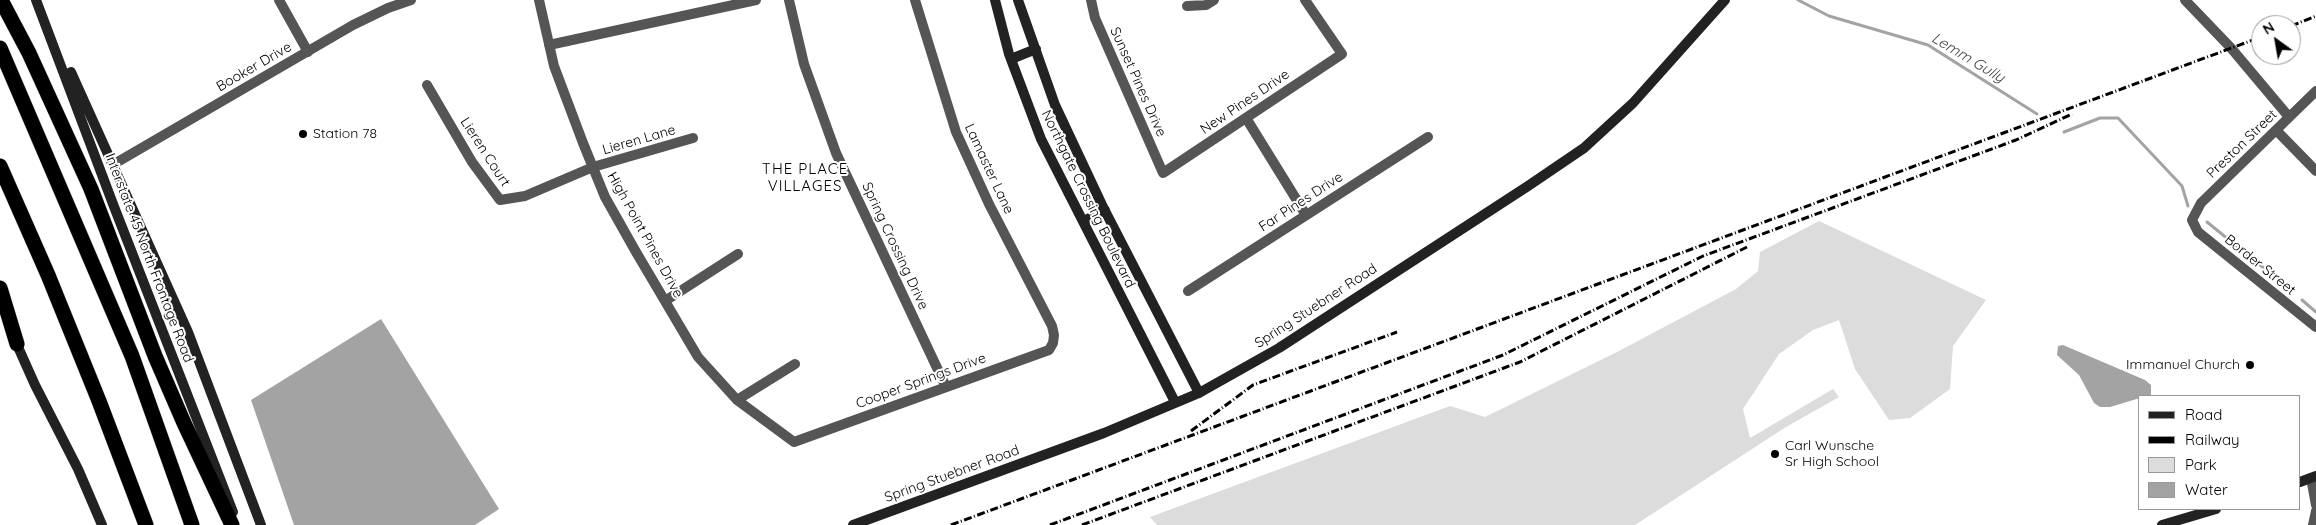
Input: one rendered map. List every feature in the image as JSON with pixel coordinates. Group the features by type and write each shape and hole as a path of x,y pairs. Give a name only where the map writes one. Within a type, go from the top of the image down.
{"highway":[{"path":"1,0 29,53 91,189 155,356 232,525"},
{"path":"0,48 132,356 192,525"},
{"path":"0,166 74,338 146,525"},
{"path":"0,288 17,344"}],"main road":[{"name":"Interstate 45 North Frontage Road","path":"36,0 42,10 113,204 238,525"},
{"name":"Northgate Crossing Boulevard","path":"995,0 1011,60 1041,138 1175,402"},
{"name":"Northgate Crossing Boulevard","path":"1018,0 1054,105 1105,210 1199,393"},
{"name":"Spring Stuebner Road","path":"853,525 1104,433 1199,393 1279,348 1584,148 1633,103 1725,0"},
{"path":"42,10 114,164 188,332 261,525"},
{"path":"1011,60 1036,49"},
{"path":"1084,221 1105,210"},
{"path":"0,310 35,385 78,469 102,525"},
{"path":"2301,482 2314,477"},
{"path":"2162,525 2213,510"}],"street":[{"path":"279,0 308,52"},
{"name":"Booker Drive","path":"114,164 371,16 411,0"},
{"name":"High Point Pines Drive","path":"539,0 554,66 605,197 698,357 737,400 794,442"},
{"path":"549,45 756,0"},
{"name":"Spring Crossing Drive","path":"789,0 804,64 836,152 946,387"},
{"name":"Lamaster Lane","path":"915,0 956,132 989,204 1052,326 1053,342"},
{"name":"Sunset Pines Drive","path":"1091,0 1095,18 1163,173"},
{"path":"1187,6 1206,5 1214,0"},
{"name":"New Pines Drive","path":"1163,173 1342,54 1305,0"},
{"path":"2185,0 2231,48 2289,117"},
{"name":"Lieren Court","path":"427,85 472,162 500,200 525,196 593,167"},
{"name":"Preston Street","path":"2192,220 2201,203 2316,91"},
{"path":"1246,118 1306,215"},
{"path":"2276,130 2316,171"},
{"name":"Far Pines Drive","path":"1188,291 1428,137"},
{"name":"Lieren Lane","path":"593,167 693,138"},
{"name":"Border Street","path":"2192,220 2198,232 2316,327"},
{"path":"665,301 738,254"},
{"name":"Cooper Springs Drive","path":"794,442 1049,350 1053,342"},
{"path":"737,400 795,364"},
{"path":"2314,477 2316,505"},
{"path":"2313,525 2316,511"}],"green space":[{"path":"1819,221 1986,300 1953,346 1950,389 1910,418 1889,420 1855,369 1839,320 1813,330 1779,354 1743,409 1750,438 1833,389 1839,397 1786,427 1635,525 1157,525 1150,517 1450,406 1485,417 1619,351 1736,289 1758,271 1760,252"}],"water":[{"path":"381,319 499,509 475,525 294,525 251,400"},
{"path":"2063,345 2145,380 2151,385 2151,395 2138,395 2138,399 2110,407 2100,407 2094,403 2079,375 2057,355 2058,346"}],"waterway":[{"name":"Lemm Gully","path":"1798,0 1829,16 1928,45 2037,114"},
{"name":"Lemm Gully","path":"2064,132 2100,118 2118,118 2182,186 2188,206"},
{"name":"Lemm Gully","path":"2207,222 2276,278"},
{"name":"Lemm Gully","path":"2302,300 2316,312"}],"railway":[{"path":"2301,22 2316,16"},
{"path":"951,525 2251,41"},
{"path":"1050,525 1503,355 1703,256 2016,140 2072,114"},
{"path":"1082,525 1520,362 1747,247"},
{"path":"1191,431 1253,385 1397,332"}],"place":[{"name":"Station 78","path":"303,134"},
{"name":"Immanuel Church","path":"2250,365"},
{"name":"Carl Wunsche Sr High School","path":"1775,454"}],"district":[{"name":"THE PLACE VILLAGES","path":"805,178"}]}
